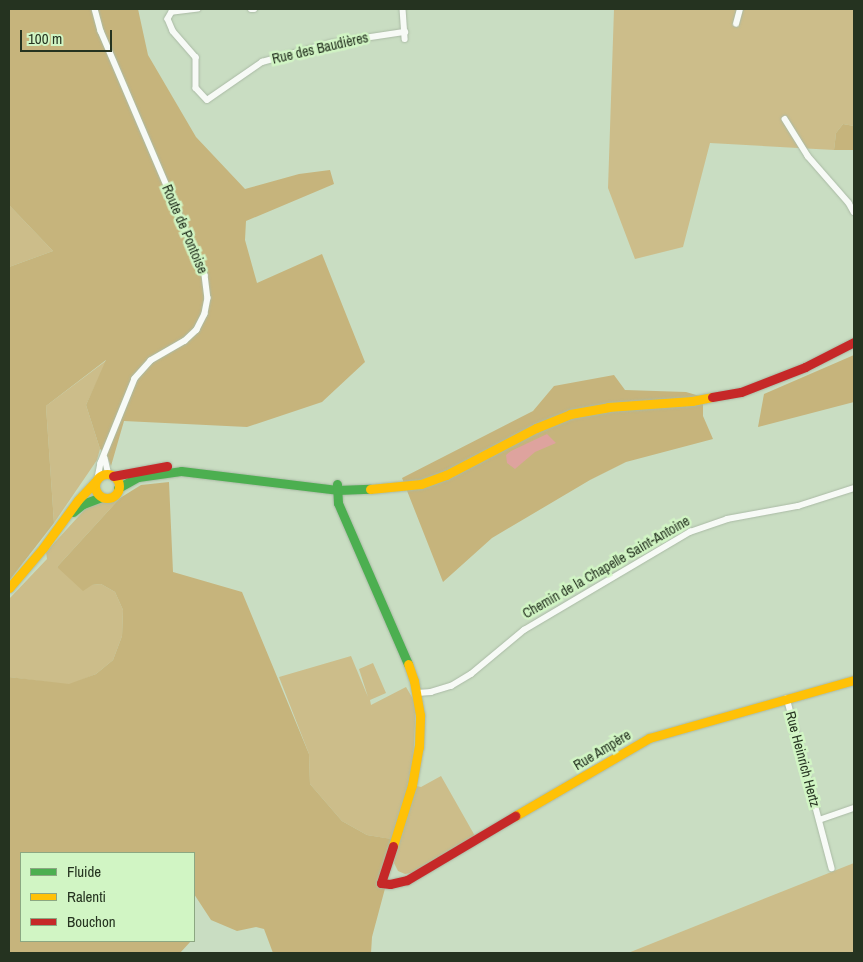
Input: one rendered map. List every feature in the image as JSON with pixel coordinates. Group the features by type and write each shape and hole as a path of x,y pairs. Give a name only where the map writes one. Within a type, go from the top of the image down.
{"main road":[{"path":"820,360 854,342"},
{"path":"64,520 83,504 101,497 111,498 118,488 138,477 180,471 337,487 420,482 454,471 536,428 570,414 608,407 677,403 726,396 772,381 854,346"},
{"path":"10,586 40,553 78,500 97,480 111,476 126,476 155,467 191,466 337,487"},
{"path":"111,476 118,482 118,488"},
{"path":"97,480 95,490 101,497"},
{"path":"337,487 338,503 403,651 416,693"},
{"name":"Rue Ampère","path":"416,693 420,728 412,785 381,883 390,884 407,880 649,738 854,680"}],"street":[{"name":"Route de Pontoise","path":"95,9 101,31 208,286 207,307 202,322 185,341 150,361 139,374 125,400 99,468 97,480"},
{"name":"Rue des Baudières","path":"198,9 172,12 168,16 172,31 195,54 198,64 196,88 207,100 262,62 331,43 405,36 403,9"},
{"path":"736,24 740,9"},
{"path":"785,119 808,156 849,203 854,212"},
{"path":"105,454 105,462 111,476"},
{"name":"Chemin de la Chapelle Saint-Antoine","path":"416,693 432,692 451,686 471,674 524,630 690,532 727,519 798,506 854,488"},
{"name":"Rue Heinrich Hertz","path":"787,698 832,868"},
{"name":"Rue Heinrich Hertz","path":"819,820 854,808"}],"shaded area":[{"path":"9,9 138,9 148,55 196,137 245,189 299,174 330,170 334,184 246,221 245,240 257,283 322,254 365,362 322,402 247,427 124,421 111,466 107,456 100,449 86,405 106,360 46,406 54,523 9,581 9,267 53,251 9,205"},
{"path":"614,9 854,9 854,126 843,124 836,133 834,150 710,143 683,247 635,259 608,188"},
{"path":"843,124 854,126 854,150 834,150 836,133"},
{"path":"9,205 53,251 9,267"},
{"path":"854,355 854,402 758,427 764,394"},
{"path":"107,360 86,405 100,449 97,460 54,523 46,406"},
{"path":"614,375 625,390 686,392 703,397 703,416 713,439 626,462 590,480 492,538 443,582 402,478 533,411 554,386"},
{"path":"547,434 556,443 535,452 515,469 507,463 506,455 511,451"},
{"path":"169,482 173,572 242,592 309,754 310,784 342,821 367,835 398,840 372,937 371,953 273,953 264,929 256,927 237,931 211,920 195,896 195,852 20,852 20,942 190,942 180,953 9,953 9,677 69,684 96,674 113,660 122,636 123,610 115,592 101,584 92,585 83,591 57,567 120,498 141,485"},
{"path":"120,498 57,567 92,585 101,584 115,592 123,610 122,636 113,660 96,674 69,685 9,677 9,599 47,559 46,552 88,506"},
{"path":"351,656 368,697 359,669 373,663 386,693 370,700 371,705 406,687 416,704 412,785 421,787 441,776 475,836 412,873 405,874 398,871 394,863 397,840 367,835 342,821 310,784 309,754 279,677"},
{"path":"854,863 854,953 628,953 786,890"}],"traffic: fast":[{"path":"118,488 138,477 181,471 337,490 370,489"},
{"path":"337,484 338,503 408,664"},
{"path":"73,512 83,504 101,497"}],"traffic: slow":[{"path":"370,489 421,484 446,475 536,428 570,414 608,407 692,401 712,397"},
{"path":"107,474 112,475 118,481 119,486 118,491 112,497 107,498 102,497 96,491 95,486 96,481 102,475 107,474"},
{"path":"9,588 43,548 78,500 95,482"},
{"path":"393,846 412,785 419,747 420,715 414,681 408,664"},
{"path":"515,816 649,738 854,680"}],"traffic: jam":[{"path":"712,397 741,392 805,367 854,342"},
{"path":"113,476 167,466"},
{"path":"393,846 381,883 390,884 407,880 515,816"}]}
